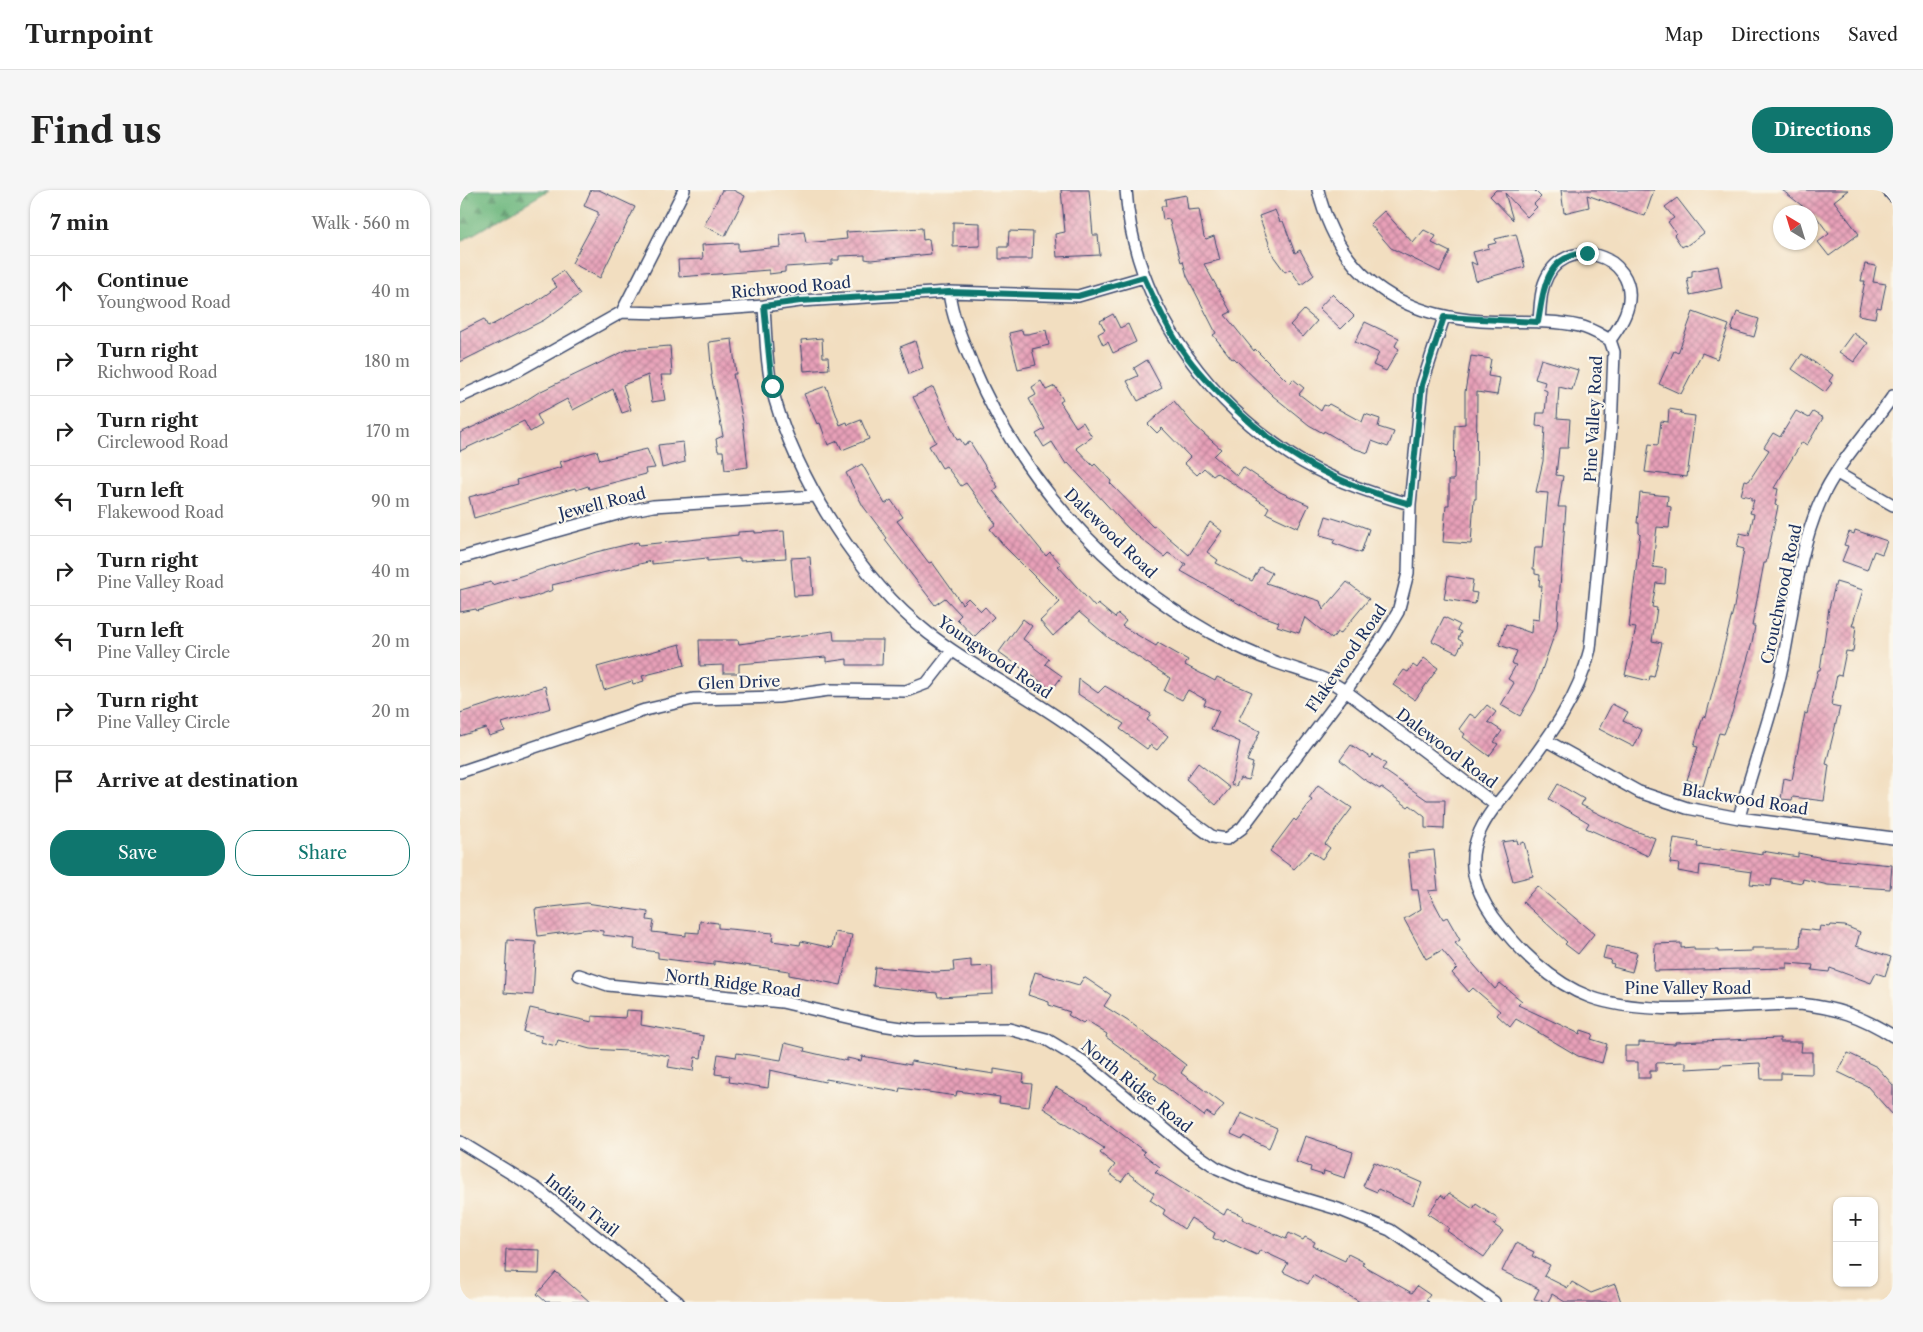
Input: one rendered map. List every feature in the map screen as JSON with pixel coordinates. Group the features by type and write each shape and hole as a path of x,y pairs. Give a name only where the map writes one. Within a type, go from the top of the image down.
{"street":[{"path":"460,398 517,371 622,312 684,190"},
{"path":"1126,190 1129,215 1144,277 1177,342 1196,369 1251,424 1292,456 1310,466 1367,490 1410,504"},
{"name":"Pine Valley Road","path":"1318,190 1325,218 1334,237 1359,272 1396,300 1444,317 1581,326 1610,340 1615,365 1596,605 1586,664 1569,705 1547,741 1482,826 1475,845 1472,862 1478,890 1495,918 1510,936 1554,978 1574,990 1613,1003 1638,1007 1800,1004 1825,1007 1852,1014 1893,1036"},
{"path":"1888,190 1893,196"},
{"path":"1538,322 1544,283 1550,272 1566,258 1576,254 1605,257 1624,277 1629,295 1624,317 1610,340"},
{"name":"Richwood Road","path":"622,312 664,313 764,306 800,301 949,292 1078,296 1144,277"},
{"name":"Dalewood Road","path":"949,292 951,305 966,350 987,398 1006,434 1030,470 1058,505 1096,546 1148,592 1180,615 1236,646 1333,683 1496,806"},
{"name":"Youngwood Road","path":"764,306 767,361 774,399 783,424 815,496 876,583 926,632 952,651 1077,730 1171,806 1213,837 1227,839"},
{"name":"Flakewood Road","path":"1227,839 1235,836 1265,800 1346,692 1398,612 1408,573 1410,504 1422,385 1444,317"},
{"name":"Crouchwood Road","path":"1739,818 1780,676 1810,532 1821,501 1837,473 1893,396"},
{"path":"1837,473 1893,505"},
{"name":"Jewell Road","path":"460,558 628,511 653,506 815,496"},
{"name":"Glen Drive","path":"460,772 645,710 693,699 778,698 829,690 893,692 911,690 927,683 952,651"},
{"name":"Blackwood Road","path":"1547,741 1639,792 1687,808 1739,818 1893,838"},
{"name":"North Ridge Road","path":"579,975 608,985 782,1002 881,1026 916,1030 1009,1029 1046,1039 1084,1062 1189,1149 1217,1168 1251,1183 1338,1209 1390,1230 1494,1302"},
{"name":"Indian Trail","path":"460,1142 537,1189 678,1302"}],"green space":[{"path":"460,190 549,190 460,242"}],"building":[{"path":"591,190 599,190 635,207 600,278 572,263 598,215 598,212 584,206"},
{"path":"722,190 733,190 745,196 725,236 704,226"},
{"path":"1061,190 1089,190 1093,235 1098,235 1100,255 1057,257 1055,234 1065,232"},
{"path":"1496,190 1534,190 1541,197 1534,204 1537,207 1527,217 1505,193 1513,220 1490,196"},
{"path":"1561,190 1654,190 1645,216 1587,195 1589,207 1564,213"},
{"path":"1782,190 1848,190 1834,201 1859,234 1829,256 1818,242 1829,234 1818,219 1818,205 1801,205"},
{"path":"1186,195 1188,210 1199,209 1204,237 1206,239 1214,236 1220,260 1204,264 1231,312 1225,315 1254,351 1255,349 1290,384 1293,379 1304,388 1299,394 1321,411 1324,405 1327,406 1329,404 1362,422 1365,414 1380,419 1378,427 1394,432 1388,447 1372,441 1368,453 1353,448 1324,431 1323,433 1309,425 1273,396 1234,358 1232,359 1213,335 1216,333 1187,276 1183,261 1181,262 1169,219 1163,220 1161,206 1166,206 1165,199"},
{"path":"1677,198 1704,233 1682,247 1674,235 1676,233 1668,222 1674,218 1665,207"},
{"path":"1275,210 1280,222 1283,221 1295,253 1300,250 1314,275 1301,285 1290,269 1285,272 1274,257 1259,216"},
{"path":"1384,211 1413,243 1424,230 1436,236 1432,243 1450,252 1440,272 1391,248 1370,224"},
{"path":"953,222 980,223 980,246 953,247"},
{"path":"922,228 923,240 929,239 931,254 871,260 865,259 865,255 839,256 839,260 832,260 832,264 785,267 785,272 769,274 769,270 679,277 678,260 703,259 702,245 738,243 738,251 781,247 780,235 804,232 806,243 847,239 846,232"},
{"path":"1009,231 1033,232 1032,259 999,259 999,247 1008,247"},
{"path":"1516,234 1525,267 1476,281 1471,262 1477,265 1473,252 1489,248 1488,245 1496,243 1495,239"},
{"path":"1865,264 1876,266 1873,282 1886,284 1881,308 1877,307 1875,318 1858,315 1865,281 1861,281"},
{"path":"1718,266 1722,288 1690,295 1687,278 1692,277 1692,271"},
{"path":"563,271 580,294 544,320 460,362 460,331 484,319 488,327 530,306 557,287 551,279"},
{"path":"1332,294 1354,316 1341,329 1319,308"},
{"path":"1304,310 1317,321 1303,337 1290,325"},
{"path":"1693,312 1729,325 1717,359 1702,353 1681,394 1659,384 1674,351 1678,353"},
{"path":"1737,312 1759,319 1754,337 1731,330"},
{"path":"1113,314 1120,328 1128,324 1136,342 1113,353 1108,342 1103,345 1098,334 1105,330 1100,321"},
{"path":"1365,322 1399,338 1395,346 1399,349 1386,371 1373,365 1379,353 1355,342"},
{"path":"1022,330 1023,334 1028,334 1046,330 1049,345 1032,349 1036,365 1018,369 1009,333"},
{"path":"1853,333 1868,343 1854,362 1839,352"},
{"path":"822,338 823,357 828,357 829,369 804,371 801,340"},
{"path":"732,339 736,374 733,374 743,422 748,467 725,470 723,451 718,451 716,439 723,436 711,375 709,342"},
{"path":"915,341 923,368 909,374 900,347"},
{"path":"670,346 672,375 661,375 665,400 652,402 648,375 623,385 631,410 622,413 613,389 573,410 567,399 537,415 542,425 530,432 524,421 460,451 460,433 514,408 539,392 629,349"},
{"path":"1802,354 1833,375 1829,381 1832,383 1825,392 1792,369"},
{"path":"1471,356 1491,359 1488,376 1500,378 1497,395 1477,392 1476,499 1474,499 1471,544 1443,542 1446,505 1449,505 1449,480 1454,480 1455,425 1465,424 1465,392"},
{"path":"1541,359 1578,370 1572,390 1559,387 1557,418 1570,419 1568,448 1559,448 1556,475 1563,476 1558,507 1566,507 1557,627 1535,690 1520,716 1501,705 1514,683 1508,679 1516,665 1512,664 1517,651 1499,645 1506,624 1531,633 1532,619 1539,620 1542,586 1539,586 1540,575 1535,574 1535,569 1533,569 1535,547 1543,547 1548,493 1536,492 1543,461 1545,427 1536,426 1537,413 1545,413 1547,391 1543,389 1545,382 1535,379"},
{"path":"1147,360 1162,388 1138,401 1127,381 1138,376 1134,368"},
{"path":"1041,381 1046,390 1055,386 1063,400 1060,402 1076,427 1083,422 1092,437 1076,448 1093,466 1095,464 1111,481 1110,483 1153,527 1155,526 1189,555 1210,522 1222,531 1207,552 1218,560 1216,563 1252,581 1260,567 1272,573 1266,583 1320,601 1323,610 1347,582 1369,599 1340,634 1337,632 1332,639 1305,617 1299,633 1277,626 1279,622 1257,614 1181,571 1186,564 1168,553 1164,557 1130,530 1068,463 1066,464 1052,442 1044,447 1036,434 1045,429 1029,399 1036,395 1032,387"},
{"path":"826,386 840,425 847,422 848,425 861,420 869,439 842,450 838,441 828,445 820,423 817,424 804,394"},
{"path":"933,387 957,440 960,439 964,445 970,442 998,487 993,491 1046,556 1050,552 1061,564 1058,566 1095,607 1098,604 1115,618 1118,614 1126,621 1122,626 1156,646 1158,643 1188,660 1185,665 1215,681 1217,677 1252,692 1238,721 1260,731 1247,761 1253,763 1249,780 1240,778 1236,786 1231,784 1240,742 1211,729 1219,711 1204,705 1206,700 1188,690 1182,700 1164,691 1170,678 1109,638 1079,612 1053,636 1040,621 1060,602 1006,548 990,529 996,524 966,483 961,486 946,466 942,468 929,446 936,442 913,397"},
{"path":"1174,401 1194,425 1221,449 1214,456 1237,476 1243,467 1280,492 1309,505 1298,528 1266,513 1269,507 1217,473 1213,476 1204,468 1197,475 1184,463 1190,457 1162,428 1157,433 1148,424"},
{"path":"1669,409 1681,411 1680,414 1695,416 1687,477 1645,472 1649,444 1658,445 1661,421 1668,422"},
{"path":"1796,411 1809,418 1813,412 1823,418 1807,445 1802,442 1774,488 1778,489 1775,505 1778,506 1766,563 1764,563 1752,626 1755,626 1752,643 1732,713 1724,734 1719,733 1703,786 1687,780 1698,747 1694,746 1703,716 1706,717 1734,607 1744,549 1737,547 1740,533 1749,535 1754,514 1750,513 1754,500 1751,500 1751,497 1741,495 1745,480 1749,481 1769,450 1764,447 1773,433 1780,437"},
{"path":"683,442 685,462 662,468 658,445"},
{"path":"647,449 655,468 645,469 646,474 589,489 588,486 576,490 575,488 474,518 469,497 518,484 517,480 562,467 560,462 597,451 600,460"},
{"path":"862,464 885,504 891,500 903,517 897,521 929,563 932,562 962,604 968,598 981,611 985,607 994,617 974,637 957,619 961,615 945,598 935,605 885,540 887,538 863,506 846,473"},
{"path":"1640,493 1668,496 1667,506 1671,507 1669,528 1657,527 1653,567 1666,569 1665,584 1656,583 1652,607 1657,608 1652,641 1662,643 1654,677 1650,676 1649,681 1625,675 1636,628 1629,627 1640,534 1639,523 1637,523"},
{"path":"1326,516 1342,521 1343,519 1369,529 1361,553 1333,543 1335,539 1320,535"},
{"path":"1855,530 1887,541 1882,554 1874,551 1867,570 1842,561 1848,546 1844,545 1849,532 1854,534"},
{"path":"755,531 755,533 784,531 786,558 740,561 740,558 707,561 707,558 652,564 652,561 552,585 553,590 530,598 521,600 520,598 477,611 476,609 460,612 460,590 491,582 492,585 596,552 638,542 639,545 738,535 738,532"},
{"path":"810,557 813,595 794,596 791,558"},
{"path":"1448,576 1473,580 1471,592 1477,593 1475,604 1444,599"},
{"path":"1836,582 1863,590 1852,626 1856,626 1853,652 1846,651 1841,676 1837,675 1831,705 1840,707 1826,764 1829,765 1824,801 1793,797 1792,800 1781,799 1784,778 1792,780 1805,713 1807,714 1818,670 1820,670 1829,608"},
{"path":"1444,617 1460,625 1457,630 1461,632 1458,639 1463,642 1457,653 1432,641"},
{"path":"1023,619 1032,626 1023,639 1049,659 1045,664 1062,676 1052,690 999,652"},
{"path":"833,631 834,640 883,640 882,665 847,665 847,659 826,662 826,657 739,664 739,673 723,673 723,665 700,666 699,640 738,640 739,644"},
{"path":"680,644 685,665 642,676 644,681 633,684 632,681 604,690 597,667"},
{"path":"1424,658 1438,668 1415,700 1393,685 1404,670 1408,672 1413,665 1417,668"},
{"path":"1079,679 1098,693 1105,686 1151,714 1147,720 1168,736 1157,750 1150,745 1147,749 1120,729 1124,724 1078,694"},
{"path":"545,686 551,708 502,723 505,731 489,736 486,728 460,736 460,713"},
{"path":"1612,704 1628,712 1623,721 1642,730 1634,747 1599,729"},
{"path":"1487,705 1496,712 1488,722 1502,731 1494,742 1498,744 1489,756 1463,737 1465,734 1459,729 1470,714 1476,718"},
{"path":"1351,745 1371,758 1373,755 1386,764 1382,769 1427,800 1445,800 1444,829 1425,828 1425,817 1410,805 1408,807 1381,787 1380,789 1362,778 1340,760"},
{"path":"1198,763 1230,788 1216,805 1186,779"},
{"path":"1558,784 1584,799 1581,805 1627,828 1655,838 1648,856 1586,828 1589,823 1549,799"},
{"path":"1318,785 1352,808 1325,844 1330,848 1322,859 1311,851 1294,869 1270,851 1294,819 1296,821 1312,800 1309,798"},
{"path":"1674,838 1698,842 1697,847 1720,850 1720,848 1762,855 1762,851 1798,857 1798,853 1828,859 1892,865 1890,889 1828,885 1803,879 1802,883 1772,878 1771,886 1750,884 1752,872 1700,865 1699,875 1678,871 1679,864 1670,863"},
{"path":"1517,840 1518,844 1524,842 1533,876 1513,881 1502,842"},
{"path":"1434,850 1438,890 1428,891 1443,919 1447,917 1460,940 1455,943 1495,989 1500,983 1522,1001 1518,1005 1580,1034 1581,1030 1593,1034 1591,1039 1607,1044 1602,1063 1578,1056 1516,1019 1510,1027 1497,1015 1500,1011 1473,988 1469,992 1452,973 1457,968 1442,950 1426,959 1404,919 1421,909 1418,890 1412,890 1408,853"},
{"path":"1537,886 1594,934 1578,954 1565,944 1567,942 1523,902"},
{"path":"586,903 648,912 647,920 654,921 652,932 686,936 686,932 699,933 700,921 718,923 718,928 773,933 772,941 800,945 801,941 832,948 835,932 852,935 841,985 789,975 789,971 714,961 714,965 658,958 658,952 634,949 635,939 603,935 603,931 588,929 538,936 535,909"},
{"path":"1831,925 1845,926 1860,932 1856,946 1891,957 1885,976 1876,973 1871,983 1830,968 1829,972 1812,970 1813,965 1787,963 1787,968 1654,971 1655,944 1681,943 1681,948 1694,947 1694,950 1718,950 1718,952 1752,951 1752,948 1800,948 1801,929 1819,931 1820,926 1830,927"},
{"path":"507,940 536,942 533,995 504,993"},
{"path":"1606,946 1637,953 1632,972 1613,967 1614,964 1610,963 1611,960 1603,958"},
{"path":"971,960 971,967 992,966 993,994 938,997 937,993 873,986 875,967 935,972 954,971 953,962"},
{"path":"1035,972 1079,985 1084,977 1111,995 1104,1006 1131,1023 1186,1065 1181,1073 1224,1105 1214,1117 1207,1112 1204,1116 1154,1078 1157,1074 1106,1037 1107,1034 1086,1021 1083,1024 1068,1015 1070,1012 1028,995"},
{"path":"530,1008 592,1022 592,1016 625,1018 626,1010 642,1011 641,1025 704,1036 701,1058 695,1057 693,1071 668,1067 670,1056 646,1052 590,1049 558,1040 556,1046 541,1042 542,1036 524,1032"},
{"path":"1780,1038 1780,1042 1802,1042 1801,1052 1812,1052 1812,1074 1781,1073 1781,1079 1761,1079 1760,1063 1686,1069 1686,1062 1656,1063 1656,1071 1650,1071 1650,1078 1638,1078 1638,1062 1625,1062 1625,1046 1639,1046 1639,1042 1675,1044 1675,1042"},
{"path":"785,1043 805,1048 804,1051 847,1061 847,1058 861,1061 862,1056 911,1065 911,1061 994,1074 994,1069 1024,1074 1023,1083 1032,1084 1029,1107 999,1103 1000,1097 972,1093 957,1091 956,1096 900,1088 899,1092 826,1079 825,1082 770,1070 768,1088 729,1082 730,1076 715,1074 718,1054 736,1057 737,1053 781,1060"},
{"path":"1848,1053 1877,1067 1893,1085 1893,1115 1867,1086 1838,1072"},
{"path":"1056,1087 1089,1106 1102,1116 1101,1118 1145,1152 1143,1154 1160,1167 1155,1172 1224,1215 1227,1209 1243,1216 1242,1219 1286,1239 1289,1233 1303,1240 1305,1237 1315,1242 1313,1246 1345,1261 1348,1254 1364,1262 1362,1265 1412,1293 1417,1286 1430,1295 1426,1300 1429,1302 1360,1302 1313,1275 1308,1284 1283,1272 1288,1263 1260,1250 1257,1255 1224,1240 1223,1243 1213,1238 1215,1233 1191,1218 1184,1229 1163,1214 1165,1210 1150,1200 1154,1193 1128,1173 1121,1182 1109,1173 1115,1165 1100,1153 1104,1148 1043,1108"},
{"path":"1241,1113 1277,1129 1269,1148 1244,1136 1242,1139 1231,1134"},
{"path":"1305,1136 1353,1152 1345,1178 1324,1171 1323,1175 1310,1171 1311,1167 1296,1162"},
{"path":"1374,1162 1422,1183 1413,1205 1378,1189 1377,1192 1363,1186"},
{"path":"1449,1193 1473,1209 1476,1204 1498,1219 1494,1225 1503,1231 1484,1257 1447,1231 1449,1228 1428,1214 1441,1195 1445,1198"},
{"path":"1516,1243 1534,1252 1532,1256 1550,1265 1544,1276 1568,1288 1572,1282 1591,1293 1615,1284 1621,1302 1565,1302 1552,1294 1548,1302 1534,1299 1539,1289 1502,1271"},
{"path":"506,1249 540,1250 539,1274 505,1273"},
{"path":"556,1272 590,1302 546,1302 537,1294"}],"route":[{"path":"772,386 767,361 764,306 800,301 912,293 970,292 1078,296 1144,277 1177,342 1196,369 1251,424 1292,456 1310,466 1367,490 1410,504 1422,385 1444,317 1482,321 1538,322 1544,283 1550,272 1566,258 1576,254 1587,253"}]}
